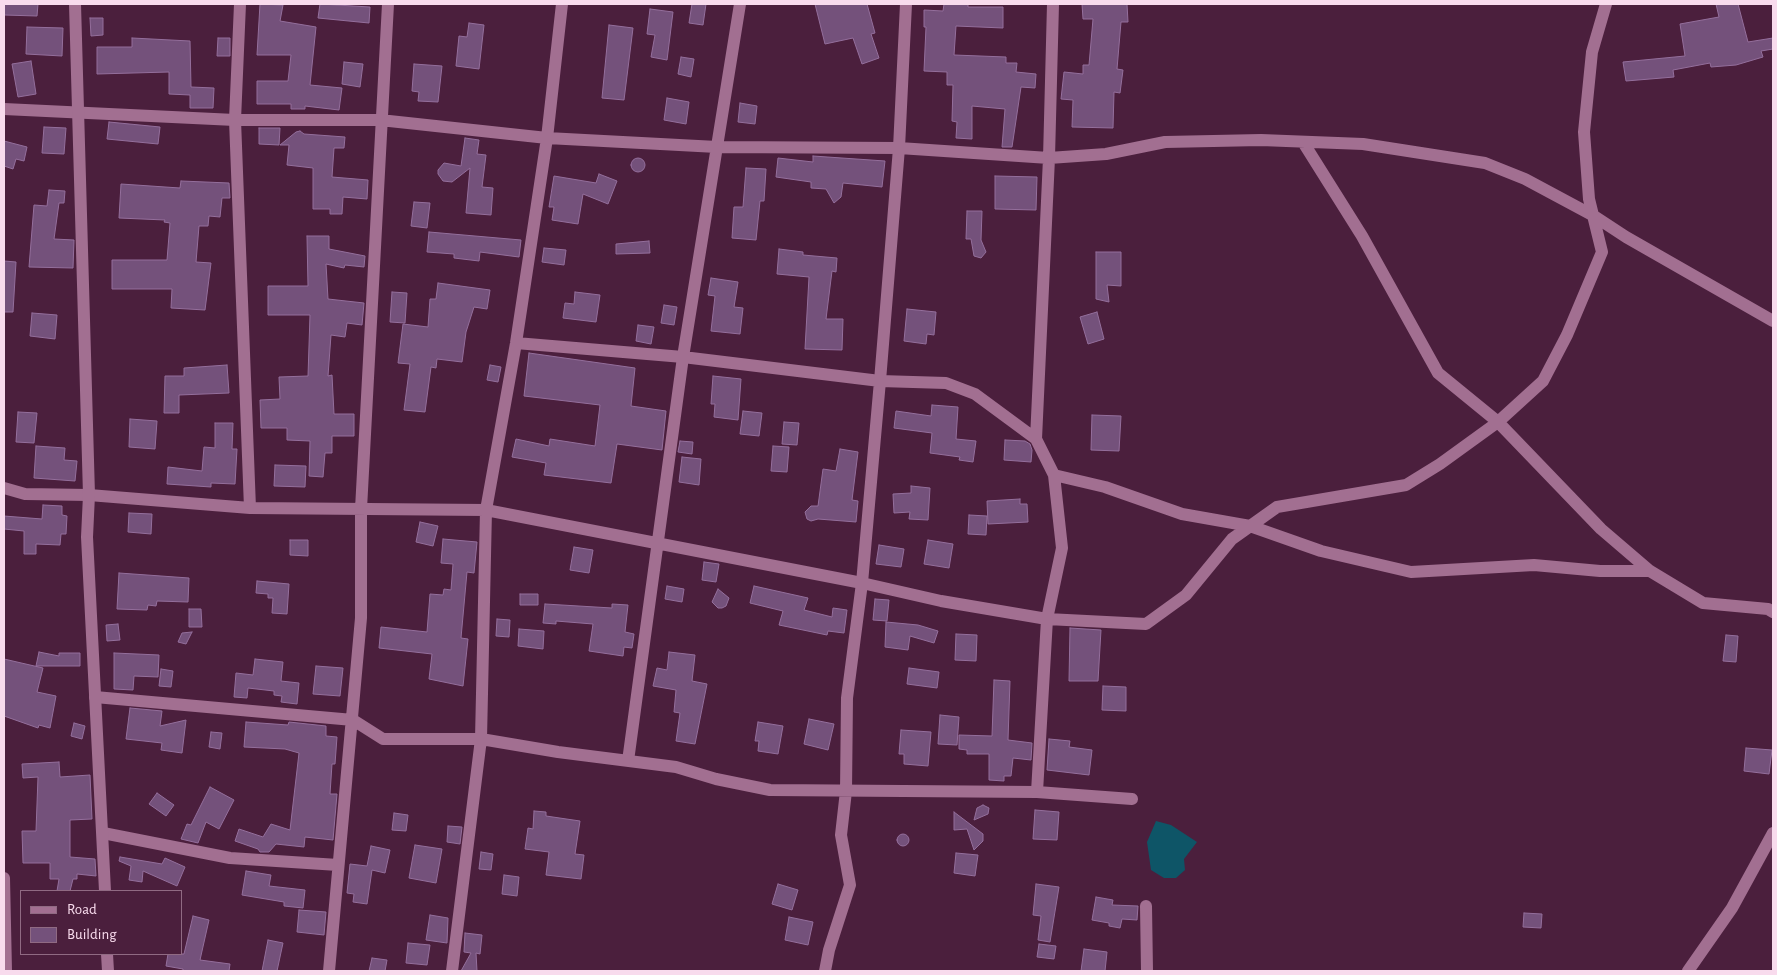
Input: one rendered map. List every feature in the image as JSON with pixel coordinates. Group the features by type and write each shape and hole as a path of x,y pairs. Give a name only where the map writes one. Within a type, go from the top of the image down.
{"street":[{"path":"75,4 89,495 86,536 105,890"},
{"path":"240,4 235,120 250,508"},
{"path":"329,971 361,618 361,509 380,120 388,4"},
{"path":"452,971 481,739 486,510 516,343 547,138 562,4"},
{"path":"628,761 683,357 740,4"},
{"path":"824,971 828,950 850,885 841,835 846,791 847,698 862,583 880,381 899,148 906,4"},
{"path":"1036,439 1049,158 1053,4"},
{"path":"4,488 25,494 89,495 250,508 486,510 862,583 941,601 1047,619 1146,624 1186,596 1232,538 1277,507 1406,485 1440,464 1498,422 1543,381 1567,335 1602,252 1589,199 1584,132 1592,52 1606,4"},
{"path":"4,109 235,120 380,120 547,138 717,147 899,148 1049,158 1106,154 1165,142 1363,144 1485,163 1525,179 1594,216 1773,321"},
{"path":"1303,142 1362,236 1438,373 1498,422 1601,529 1650,571 1702,603 1768,609 1773,612"},
{"path":"516,343 683,357 880,381 946,383 975,394 1036,439 1054,475 1062,548 1047,619 1037,792"},
{"path":"1054,475 1106,487 1182,514 1250,526 1321,551 1411,572 1534,565 1600,571 1650,571"},
{"path":"95,697 353,720 384,740 481,739 676,768 716,779 770,790 1037,792 1132,799"},
{"path":"103,833 230,858 338,865"},
{"path":"1688,971 1732,908 1773,833"},
{"path":"4,878 6,971"},
{"path":"1146,906 1147,971"},
{"path":"107,955 108,971"}],"water":[{"path":"1156,821 1171,825 1197,842 1184,859 1185,870 1176,878 1164,878 1151,870 1147,842"}],"building":[{"path":"4,4 38,4 37,16 4,15"},
{"path":"260,4 283,5 280,21 316,27 310,85 342,88 339,110 305,106 305,109 291,109 291,104 257,104 257,81 288,81 291,55 257,55"},
{"path":"320,4 370,7 369,23 318,18"},
{"path":"692,4 706,4 703,25 689,23"},
{"path":"815,4 867,4 875,33 871,34 879,58 862,64 853,38 825,44"},
{"path":"944,4 968,4 968,7 1003,7 1003,28 956,26 954,55 1006,57 1006,63 1017,63 1016,72 1036,74 1035,88 1021,87 1012,147 1002,147 1005,109 972,106 972,139 956,138 957,122 952,121 953,85 947,85 947,72 924,71 926,27 924,27 924,10 943,11"},
{"path":"1082,4 1127,4 1128,22 1121,22 1117,69 1123,70 1120,93 1114,92 1113,128 1072,127 1073,100 1061,99 1064,72 1083,74 1083,65 1089,65 1093,19 1083,19"},
{"path":"1716,4 1738,4 1748,42 1773,38 1773,49 1761,51 1763,57 1736,65 1711,67 1710,63 1673,70 1674,77 1626,81 1623,62 1685,56 1680,24 1719,17"},
{"path":"650,9 673,12 667,60 651,57 655,35 647,34"},
{"path":"90,18 103,18 103,35 91,36"},
{"path":"469,23 484,25 479,69 456,66 459,36 467,37"},
{"path":"609,25 633,28 624,100 602,98"},
{"path":"27,27 63,28 62,56 26,54"},
{"path":"132,38 190,41 191,87 214,88 213,108 190,108 190,95 169,94 169,72 97,74 97,47 132,47"},
{"path":"218,38 230,38 230,56 217,56"},
{"path":"681,57 694,59 691,77 678,74"},
{"path":"31,61 36,94 18,97 12,64"},
{"path":"344,62 363,64 360,87 342,84"},
{"path":"414,64 442,66 438,102 418,101 419,92 412,91"},
{"path":"667,98 689,102 686,124 664,120"},
{"path":"740,103 757,106 755,124 738,122"},
{"path":"109,122 160,127 158,144 107,139"},
{"path":"44,127 66,128 64,154 42,153"},
{"path":"259,128 280,128 279,145 259,144"},
{"path":"300,131 304,134 345,137 344,148 334,148 332,177 368,180 367,199 343,197 342,214 330,214 330,209 313,209 313,168 287,165 289,145 280,145"},
{"path":"465,138 479,140 477,154 486,155 482,187 493,188 491,215 466,213 470,168 452,182 443,181 438,174 438,170 444,163 461,166"},
{"path":"4,141 27,147 24,161 16,159 13,169 4,166"},
{"path":"813,156 885,161 882,187 843,183 841,197 834,203 826,189 811,188 811,182 776,177 778,158 813,162"},
{"path":"638,158 643,160 645,165 643,170 638,172 633,170 631,165 633,160"},
{"path":"746,168 766,169 764,201 760,201 756,240 732,238 734,207 743,207"},
{"path":"599,174 617,181 608,204 583,194 578,224 552,220 554,207 549,207 554,176 596,183"},
{"path":"995,176 1037,177 1036,210 995,209"},
{"path":"181,181 229,183 230,198 222,198 220,217 209,216 208,226 199,226 196,262 211,263 205,310 171,308 172,289 112,289 112,260 167,260 170,223 164,222 165,220 119,218 121,184 180,188"},
{"path":"49,190 65,191 64,203 59,203 54,239 74,240 73,268 29,267 34,205 47,206"},
{"path":"414,202 430,203 427,228 411,226"},
{"path":"967,211 982,211 981,240 986,252 981,258 974,256 971,239 966,239"},
{"path":"429,232 521,240 519,257 480,252 479,261 454,258 454,254 427,252"},
{"path":"307,236 329,236 329,249 365,256 364,267 345,265 344,268 326,264 328,299 364,303 362,325 347,323 345,337 331,335 328,376 332,375 334,414 354,414 354,436 332,436 332,453 325,453 323,477 309,476 310,441 287,440 287,428 261,428 260,400 280,399 279,377 308,376 310,315 268,315 268,286 308,286"},
{"path":"649,241 650,253 616,254 616,244"},
{"path":"544,248 566,250 564,265 542,262"},
{"path":"779,249 803,252 803,255 837,258 836,272 832,271 826,319 843,319 842,350 805,349 809,277 777,274"},
{"path":"1096,252 1121,252 1121,286 1107,285 1109,302 1096,299"},
{"path":"4,261 16,262 13,312 4,312"},
{"path":"711,278 738,282 734,307 743,308 740,334 711,331 715,296 708,295"},
{"path":"438,283 490,290 487,309 474,307 466,332 462,362 437,359 436,368 431,367 425,412 404,410 410,364 398,363 403,324 428,327 430,299 436,299"},
{"path":"392,292 407,293 405,323 390,322"},
{"path":"575,292 600,295 596,322 563,318 565,303 574,304"},
{"path":"664,305 677,307 674,325 661,323"},
{"path":"907,309 936,312 934,335 927,334 926,344 904,341"},
{"path":"1097,312 1104,339 1088,344 1080,317"},
{"path":"32,313 57,315 55,339 30,336"},
{"path":"638,325 654,327 651,344 636,341"},
{"path":"529,353 635,368 631,406 666,411 662,450 617,444 611,483 544,475 546,463 512,457 516,439 549,446 550,439 595,446 600,405 524,396"},
{"path":"227,365 229,393 179,395 179,413 164,413 165,376 184,376 184,368"},
{"path":"490,365 501,367 498,382 487,380"},
{"path":"713,376 741,379 738,420 714,417 715,404 711,404"},
{"path":"932,405 958,407 956,439 976,441 973,462 959,460 960,457 930,453 932,433 894,428 896,411 931,416"},
{"path":"743,411 762,413 759,436 740,434"},
{"path":"18,412 37,413 34,443 16,442"},
{"path":"1092,415 1121,416 1119,451 1091,450"},
{"path":"130,419 157,421 155,449 129,447"},
{"path":"784,422 799,423 797,445 782,444"},
{"path":"215,423 233,423 232,449 237,449 235,484 211,483 211,487 167,484 168,467 202,471 204,447 215,448"},
{"path":"1005,440 1025,441 1030,444 1032,450 1031,462 1004,460"},
{"path":"680,441 693,442 692,454 678,452"},
{"path":"36,446 65,448 64,460 77,461 75,481 34,478"},
{"path":"773,446 789,447 787,472 771,471"},
{"path":"840,449 858,452 852,500 858,501 856,522 818,519 811,521 807,519 805,512 811,506 818,506 823,469 836,471"},
{"path":"682,457 701,459 699,485 679,482"},
{"path":"275,465 306,466 305,487 274,486"},
{"path":"911,486 930,488 928,520 909,519 910,512 894,513 893,494 911,493"},
{"path":"1020,499 1020,504 1027,504 1028,522 988,524 987,501"},
{"path":"43,505 62,506 62,515 67,516 66,534 61,534 60,545 36,544 36,554 24,554 24,531 4,529 4,516 42,519"},
{"path":"129,513 152,514 151,534 128,532"},
{"path":"969,515 987,516 986,535 968,534"},
{"path":"420,522 438,526 433,546 416,542"},
{"path":"443,539 477,542 474,573 467,572 461,638 468,639 463,686 429,679 432,654 379,648 381,627 427,632 430,594 443,595 444,589 451,590 453,564 441,563"},
{"path":"290,540 308,540 308,556 290,555"},
{"path":"928,540 953,544 949,568 924,564"},
{"path":"879,545 904,549 901,567 876,564"},
{"path":"574,547 593,550 589,573 570,570"},
{"path":"704,562 719,564 716,582 702,580"},
{"path":"119,573 189,578 188,602 157,601 156,606 148,605 147,610 117,609"},
{"path":"257,581 289,584 287,614 272,613 273,598 268,598 268,594 256,593"},
{"path":"667,586 684,589 682,602 665,599"},
{"path":"754,586 808,598 804,610 832,617 833,608 847,610 844,633 828,631 827,635 779,625 783,611 750,603"},
{"path":"718,589 729,598 726,606 722,608 718,608 712,602"},
{"path":"520,594 538,594 538,605 520,605"},
{"path":"875,599 889,600 887,621 873,620"},
{"path":"545,604 612,608 612,604 628,605 625,632 634,634 632,648 624,647 623,656 589,651 593,624 556,621 556,624 543,623"},
{"path":"189,609 201,609 202,627 189,627"},
{"path":"497,619 510,620 509,637 496,636"},
{"path":"886,622 918,625 938,631 934,643 910,636 908,650 885,647"},
{"path":"118,624 120,640 107,641 106,625"},
{"path":"1070,628 1101,630 1098,681 1069,681"},
{"path":"519,629 544,631 543,649 518,646"},
{"path":"192,632 186,644 178,642 182,633"},
{"path":"956,634 977,635 976,661 955,660"},
{"path":"1726,635 1738,636 1736,662 1723,661"},
{"path":"39,652 59,656 59,653 80,653 80,666 36,666"},
{"path":"669,652 695,655 692,681 707,684 695,744 676,741 680,713 674,712 676,690 653,686 657,668 667,670"},
{"path":"114,653 159,655 158,677 134,676 133,690 114,689"},
{"path":"4,659 43,668 37,692 56,696 50,728 39,725 38,728 4,716"},
{"path":"255,659 283,662 281,681 299,683 297,704 281,702 282,696 274,695 274,691 248,688 247,698 234,697 236,673 253,675"},
{"path":"316,666 343,668 340,696 313,694"},
{"path":"909,668 939,672 937,688 907,684"},
{"path":"161,669 173,671 171,687 159,686"},
{"path":"994,680 1010,681 1008,740 1032,743 1031,760 1013,758 1011,776 1004,776 1004,781 989,780 989,754 967,754 967,750 959,749 959,735 992,736"},
{"path":"1103,686 1126,687 1126,711 1102,710"},
{"path":"130,708 162,711 160,726 186,720 182,753 161,750 162,743 126,739"},
{"path":"940,715 959,717 957,745 938,744"},
{"path":"809,719 834,724 828,750 804,744"},
{"path":"246,722 288,725 289,722 326,726 326,736 337,737 335,764 332,764 330,794 337,794 333,840 305,837 304,847 276,844 269,852 260,852 258,849 235,841 239,829 263,837 271,824 290,830 299,753 285,749 244,747"},
{"path":"758,722 783,726 778,754 758,751 759,741 755,741"},
{"path":"74,723 85,726 82,739 71,736"},
{"path":"901,730 931,732 928,766 904,764 904,754 899,754"},
{"path":"211,732 222,733 220,749 209,747"},
{"path":"1049,739 1070,741 1069,747 1092,750 1089,775 1047,770"},
{"path":"1746,748 1772,750 1769,774 1744,771"},
{"path":"59,762 60,777 90,775 92,819 70,820 70,857 95,859 96,876 77,874 77,879 73,879 70,890 57,890 59,879 50,879 50,863 23,863 22,831 36,831 38,777 23,778 22,764"},
{"path":"210,787 234,800 219,829 206,822 198,843 181,839 187,824 191,825"},
{"path":"157,793 174,805 166,816 149,804"},
{"path":"983,805 989,808 988,814 974,820 977,808"},
{"path":"1035,810 1059,812 1057,840 1033,839"},
{"path":"534,811 546,812 546,816 580,821 575,854 584,855 581,879 546,875 549,852 525,849 528,828 533,829"},
{"path":"954,812 983,834 983,841 974,850 967,829 954,830"},
{"path":"394,813 408,815 406,831 392,830"},
{"path":"448,826 462,827 460,844 447,842"},
{"path":"905,834 908,835 908,845 901,846 898,845 897,838 898,835"},
{"path":"415,845 442,849 436,883 409,878"},
{"path":"371,846 390,850 385,873 372,870 367,904 353,902 354,894 347,893 350,864 367,866"},
{"path":"481,852 493,854 491,870 479,869"},
{"path":"956,853 978,855 975,876 954,873"},
{"path":"120,857 162,864 165,858 185,867 177,886 143,871 142,882 129,880 131,866 119,861"},
{"path":"246,871 271,875 269,886 305,890 303,908 284,906 284,902 242,895"},
{"path":"504,875 519,877 517,896 502,894"},
{"path":"778,884 798,890 792,910 772,904"},
{"path":"1036,884 1059,887 1050,942 1038,940 1041,916 1033,915"},
{"path":"1096,897 1113,900 1112,905 1138,906 1137,920 1122,919 1120,928 1109,926 1109,923 1092,920"},
{"path":"299,910 326,912 324,935 297,932"},
{"path":"1524,913 1542,914 1541,928 1523,927"},
{"path":"430,915 448,918 447,943 426,940"},
{"path":"193,916 209,920 200,960 230,964 229,971 183,971 183,969 166,966 168,955 184,954"},
{"path":"789,917 813,922 808,945 785,940"},
{"path":"465,933 482,935 480,954 476,953 477,971 461,971 471,953 464,952"},
{"path":"268,940 283,943 277,971 262,971"},
{"path":"408,943 430,945 427,965 406,963"},
{"path":"1039,944 1056,946 1054,959 1037,957"},
{"path":"1084,949 1107,952 1105,971 1081,971"},
{"path":"372,958 387,960 385,971 369,971"}]}
